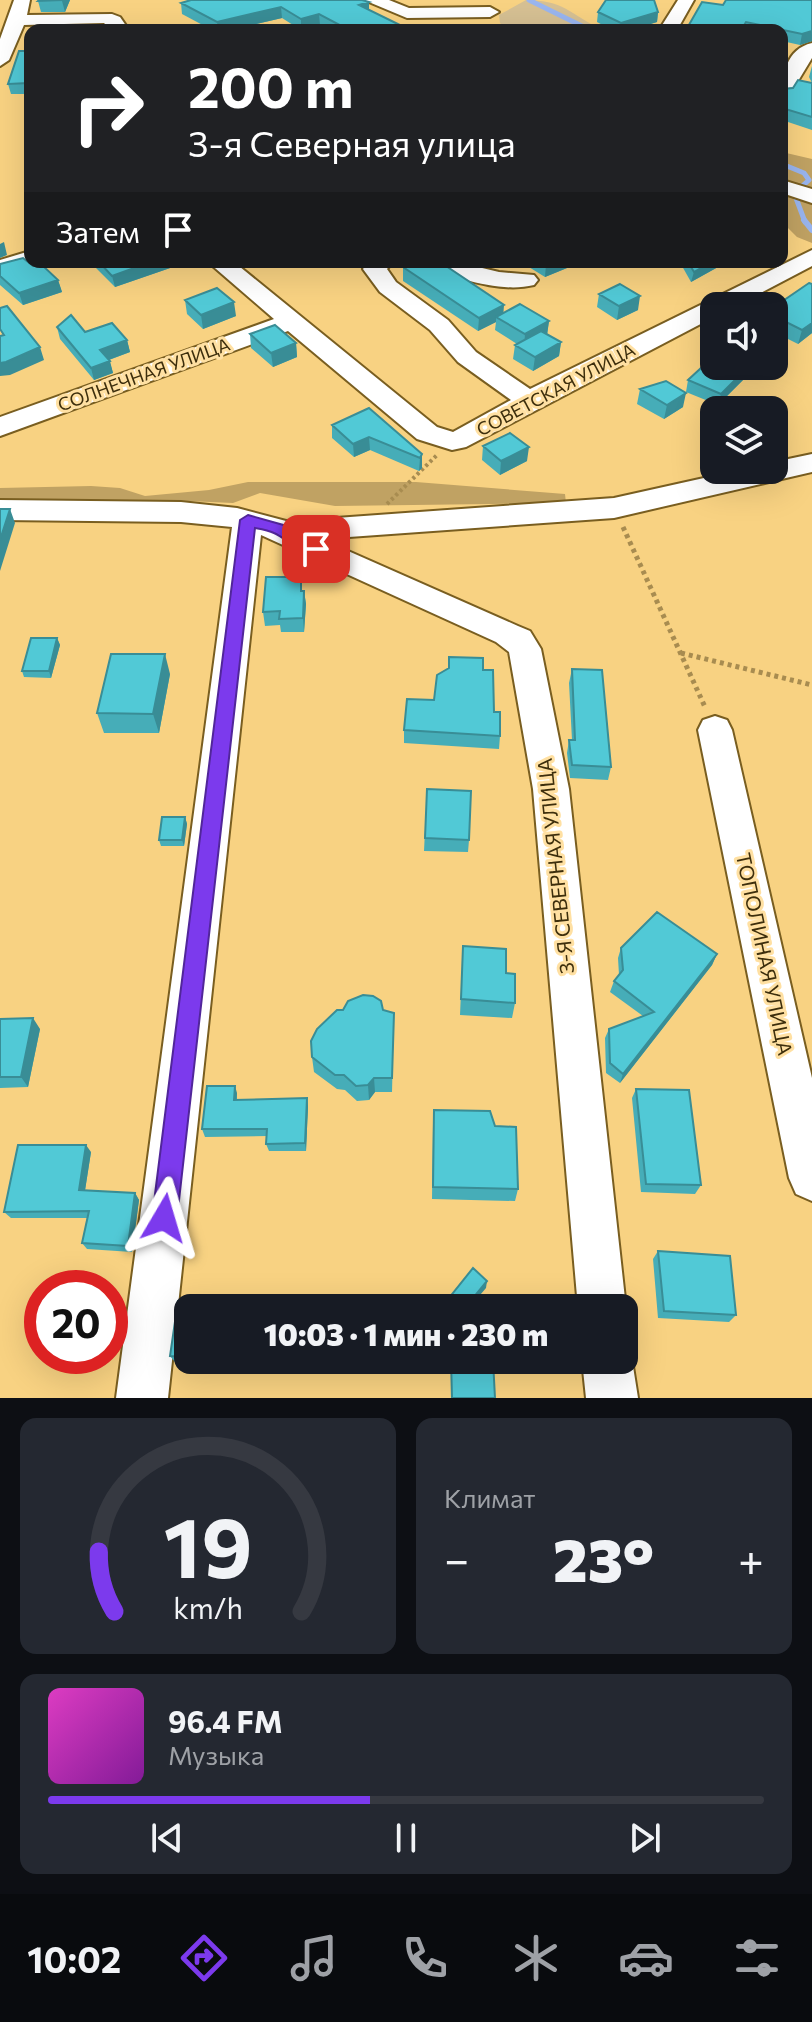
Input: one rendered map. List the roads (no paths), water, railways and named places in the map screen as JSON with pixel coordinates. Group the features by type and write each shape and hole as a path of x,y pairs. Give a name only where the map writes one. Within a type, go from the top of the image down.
{"street":[{"path":"0,60 22,0"},
{"path":"373,0 407,13 494,19"},
{"path":"672,24 686,0"},
{"path":"482,24 494,19 510,3"},
{"path":"17,20 100,18 116,24"},
{"path":"788,80 798,61 812,48"},
{"path":"788,188 812,196"},
{"name":"СОВЕТСКАЯ УЛИЦА","path":"744,292 812,257"},
{"path":"0,268 24,260"},
{"name":"СОВЕТСКАЯ УЛИЦА","path":"227,268 291,324 427,433 452,441 482,430 529,401 700,315"},
{"path":"376,268 388,287 439,325 467,357 529,401"},
{"path":"453,268 499,279 526,280"},
{"name":"СОЛНЕЧНАЯ УЛИЦА","path":"0,427 291,324"},
{"path":"0,510 181,512 265,525 379,524 614,508 812,463"},
{"path":"142,1398 265,525"},
{"name":"3-Я СЕВЕРНАЯ УЛИЦА","path":"265,525 507,634 518,640 525,649 551,789 601,1294"},
{"name":"ТОПОЛИНАЯ УЛИЦА","path":"715,730 812,1178"},
{"path":"609,1374 612,1398"}],"waterway":[{"path":"529,0 578,24"},
{"path":"788,166 804,173 809,180 800,188"},
{"path":"796,198 804,221"},
{"path":"804,221 812,230"}]}
